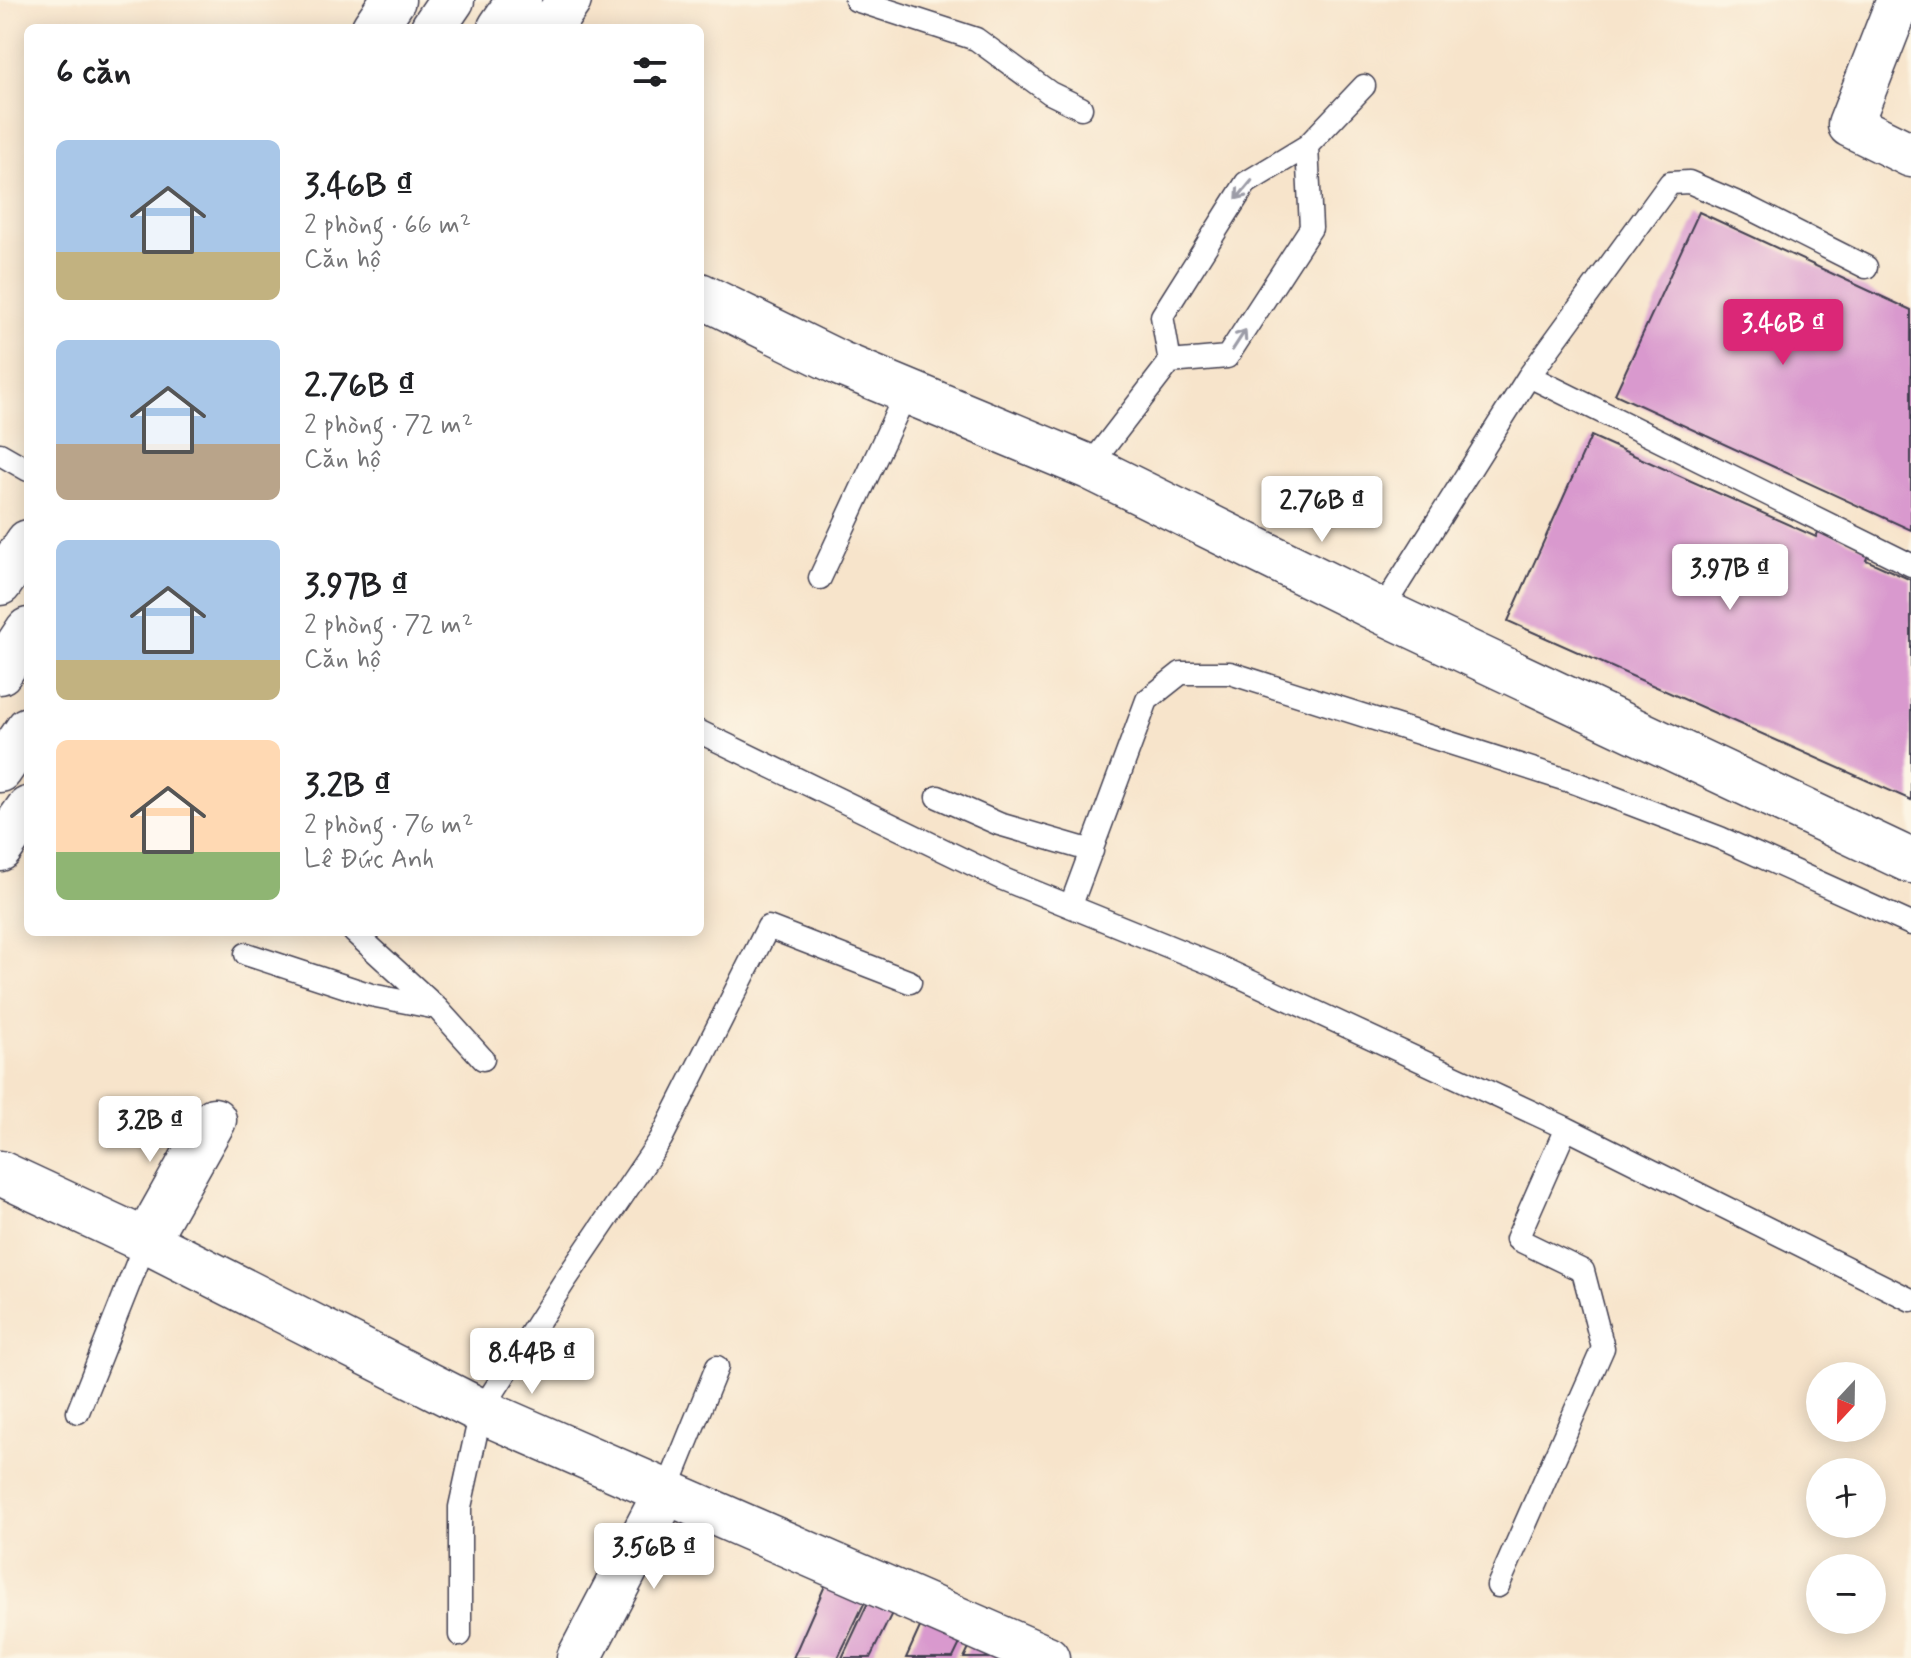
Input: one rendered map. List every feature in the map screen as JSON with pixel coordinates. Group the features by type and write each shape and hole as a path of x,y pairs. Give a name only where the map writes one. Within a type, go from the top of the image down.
{"main road":[{"path":"377,24 393,0"},
{"path":"436,24 452,0"},
{"path":"503,24 519,0"},
{"path":"553,24 569,0"},
{"path":"1899,0 1850,125 1911,155"},
{"path":"704,297 841,364 1089,467 1381,611 1911,861"},
{"path":"0,583 24,548"},
{"path":"0,672 24,636"},
{"path":"0,770 24,735"},
{"path":"146,1241 214,1120"},
{"path":"0,1173 146,1241 481,1411 1047,1658"},
{"path":"579,1658 667,1490"}],"lane":[{"path":"856,0 976,39 1050,93 1081,108"},
{"path":"1170,362 1162,316 1246,183 1307,146 1364,86"},
{"path":"1089,467 1170,362 1227,357 1311,228 1307,146"},
{"path":"1381,611 1529,376 1670,183 1689,182 1747,207 1866,267"},
{"path":"1529,376 1911,565"},
{"path":"820,578 907,391"},
{"path":"0,454 24,468"},
{"path":"1071,905 1147,700 1181,673 1230,673 1576,783 1720,838 1911,924"},
{"path":"704,734 1003,879 1217,966 1566,1128 1911,1300"},
{"path":"938,797 999,824 1092,851"},
{"path":"460,1635 460,1507 481,1411 661,1139 768,927 910,982"},
{"path":"358,936 437,1008 483,1059"},
{"path":"246,954 371,995 437,1008"},
{"path":"1498,1586 1603,1348 1583,1271 1517,1239 1566,1128"},
{"path":"78,1412 146,1241"},
{"path":"667,1490 717,1367"}],"building":[{"path":"1699,212 1911,310 1911,530 1615,394"},
{"path":"1591,436 1816,537 1820,528 1870,550 1866,560 1911,580 1911,800 1508,621"},
{"path":"831,1572 872,1587 838,1658 793,1658"},
{"path":"873,1592 896,1605 870,1658 842,1658"},
{"path":"926,1614 967,1629 953,1658 906,1658"},
{"path":"975,1635 1012,1658 964,1658"}]}
